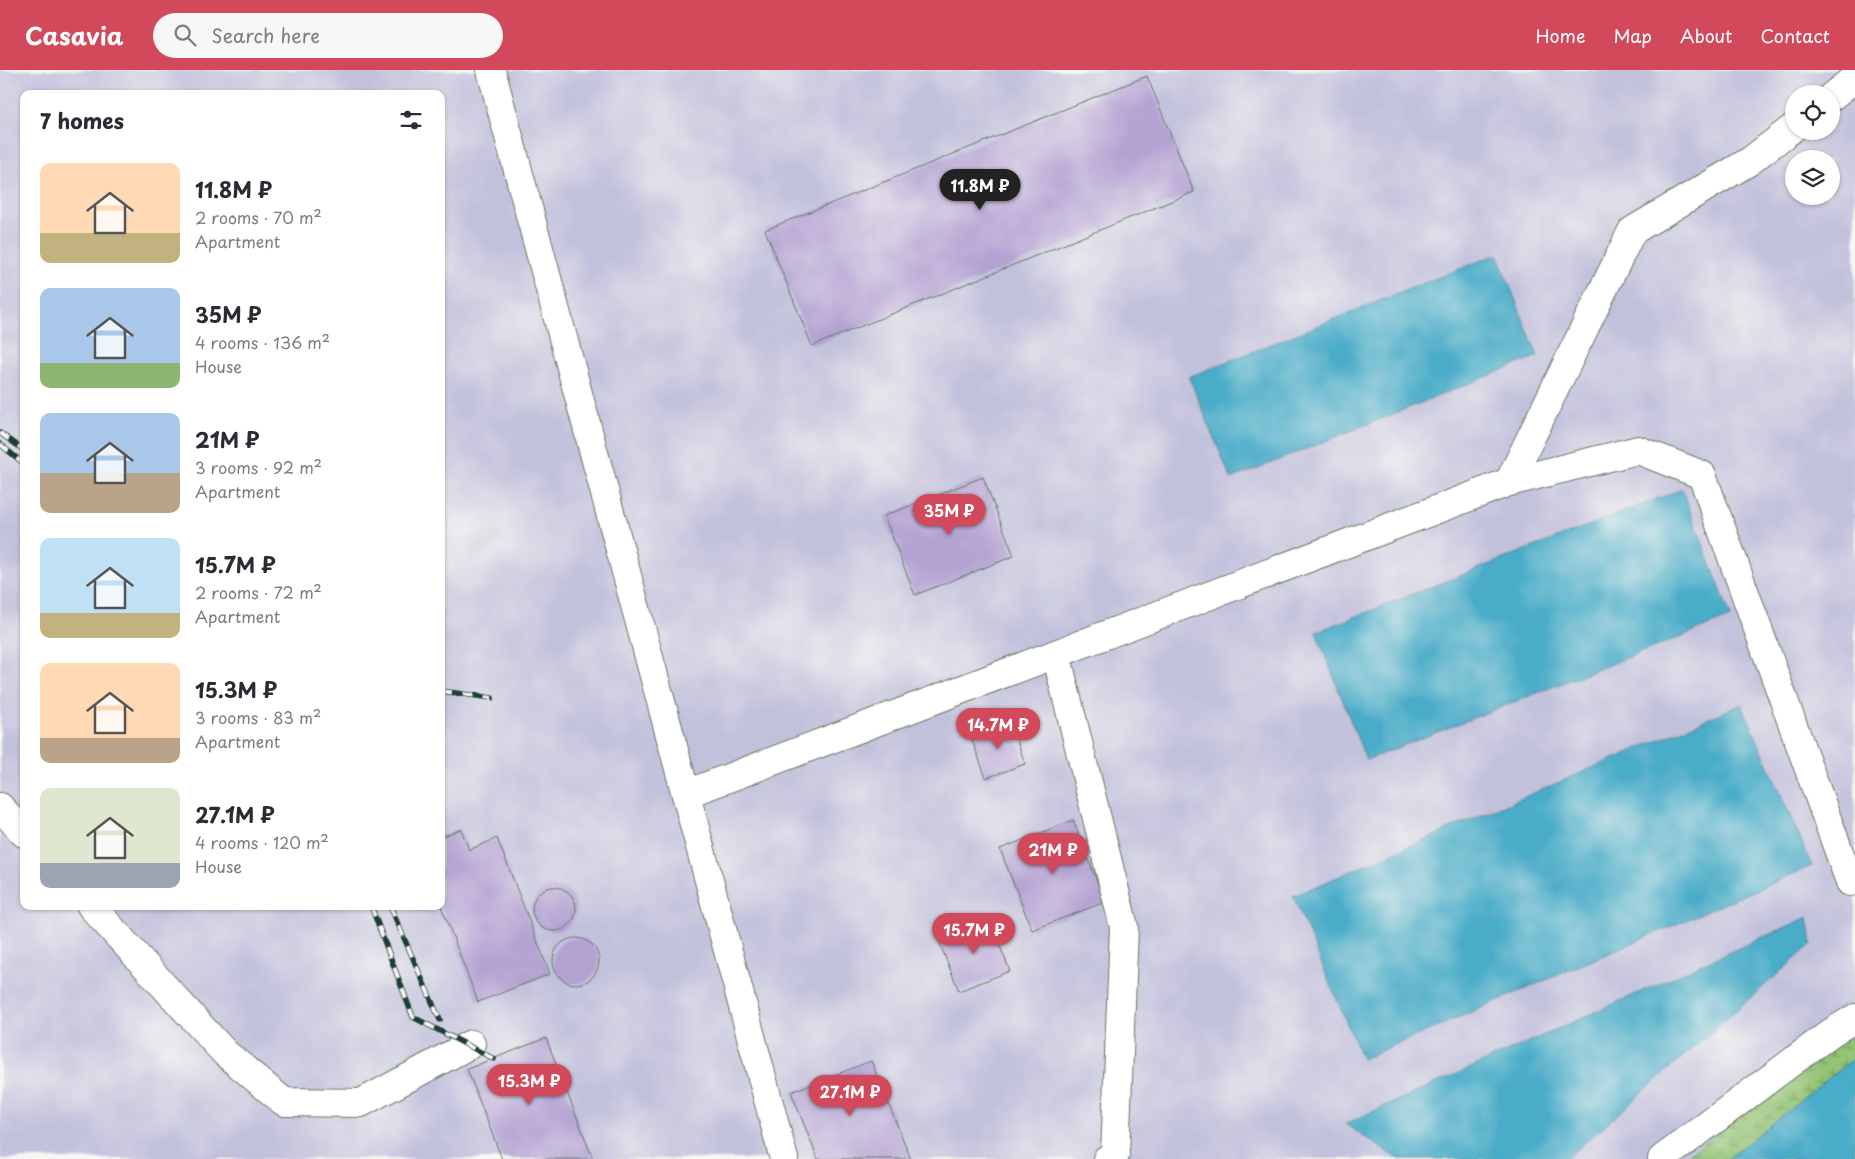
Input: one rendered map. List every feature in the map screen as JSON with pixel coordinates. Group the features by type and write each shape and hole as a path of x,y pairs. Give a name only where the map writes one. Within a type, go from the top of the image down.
{"lane":[{"path":"491,70 784,1159"},
{"path":"1840,90 1855,78"},
{"path":"1509,482 1632,231 1750,162 1785,134"},
{"path":"686,794 1509,482 1638,450 1702,475 1850,882"},
{"path":"1056,654 1124,927 1115,1155 1107,1159"},
{"path":"0,807 20,829"},
{"path":"94,910 225,1053 284,1102 361,1103 471,1044"},
{"path":"1662,1159 1832,1032 1855,1018"}],"shaded area":[{"path":"0,70 1855,70 1855,1032 1682,1159 0,1159"}],"green space":[{"path":"1855,1032 1855,1057 1727,1159 1682,1159"}],"water":[{"path":"1497,254 1538,356 1231,479 1189,377"},
{"path":"1682,489 1731,617 1366,760 1316,632"},
{"path":"1742,704 1812,866 1362,1059 1293,896"},
{"path":"1808,917 1812,944 1566,1159 1398,1159 1345,1124"},
{"path":"1855,1057 1855,1159 1727,1159"}],"building":[{"path":"1147,76 1194,192 812,346 765,230"},
{"path":"983,477 1014,556 915,595 884,516"},
{"path":"1011,723 1025,764 986,778 971,737"},
{"path":"1073,820 1105,902 1032,930 1000,849"},
{"path":"461,829 469,850 497,838 550,974 478,1002 443,910 445,910 445,835"},
{"path":"550,887 558,887 570,893 576,909 570,925 558,931 550,931 538,925 532,913 532,905 538,893"},
{"path":"989,919 1010,971 959,991 938,939"},
{"path":"571,938 581,938 595,948 599,961 595,974 589,980 581,984 571,984 557,974 553,966 553,956 563,942"},
{"path":"546,1038 593,1159 502,1159 467,1069"},
{"path":"871,1061 911,1159 818,1159 791,1092"}],"railway":[{"path":"0,433 20,447"},
{"path":"0,444 20,461"},
{"path":"445,692 492,698"},
{"path":"373,910 413,1017 494,1059"},
{"path":"392,910 440,1020"}]}
